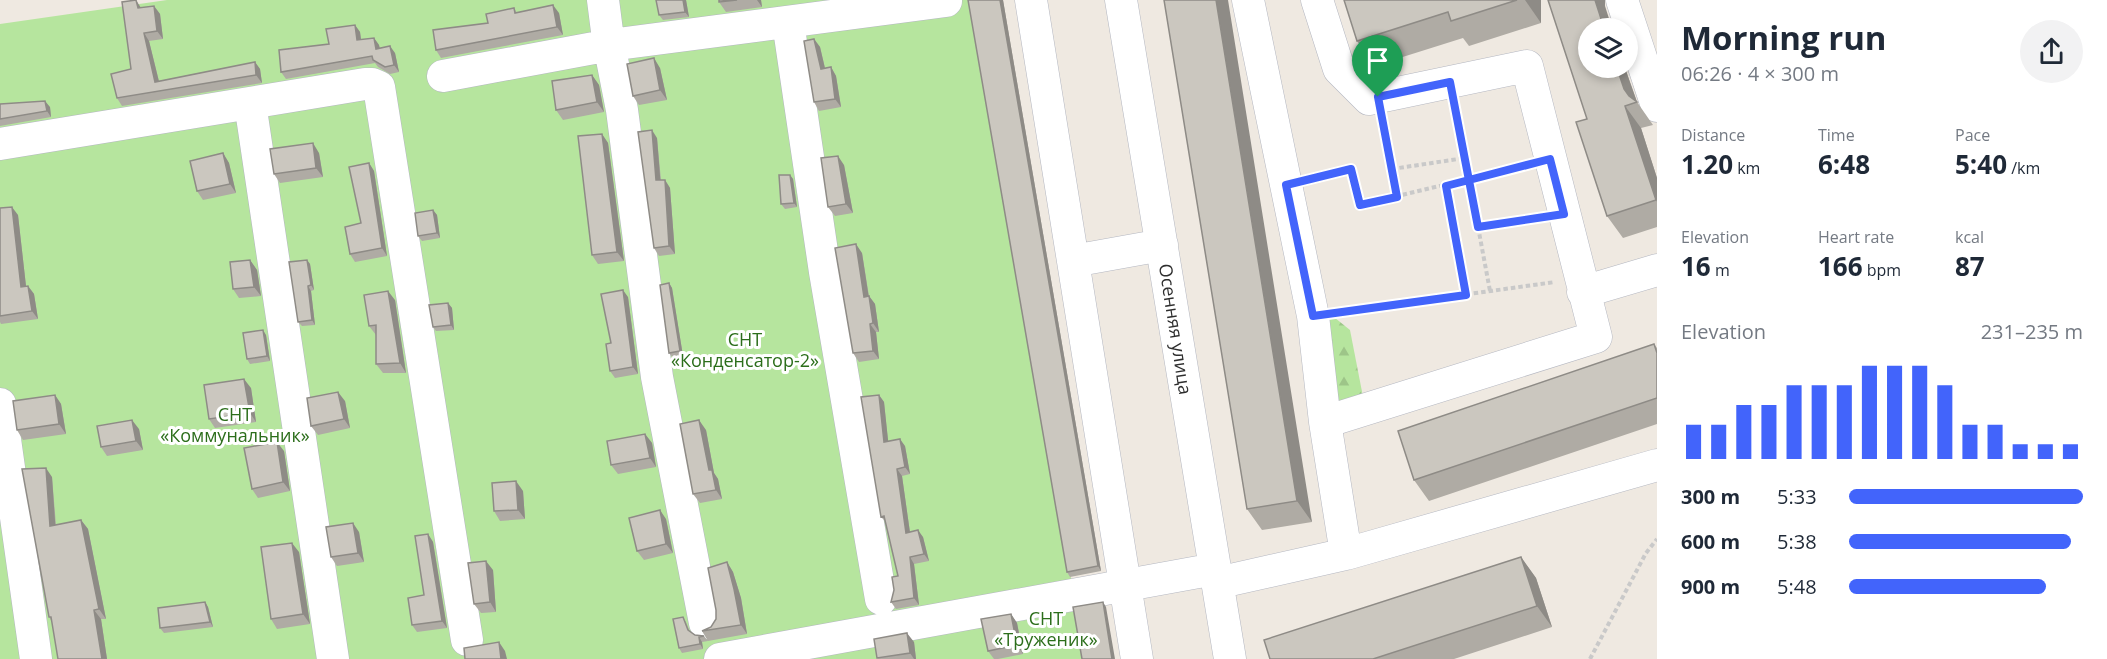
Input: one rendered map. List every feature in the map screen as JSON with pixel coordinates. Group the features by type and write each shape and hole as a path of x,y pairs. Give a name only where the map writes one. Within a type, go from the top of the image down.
{"street":[{"path":"603,0 622,110 657,377 705,623"},
{"path":"1031,0 1137,659"},
{"name":"Осенняя улица","path":"1121,0 1230,659"},
{"path":"1248,0 1313,316 1325,422 1346,554"},
{"path":"1317,0 1339,69 1369,99 1527,66 1596,337 1325,422"},
{"path":"1622,0 1652,73 1657,106"},
{"path":"443,76 610,45 946,1"},
{"path":"788,22 825,272 881,599"},
{"path":"0,144 365,84 379,87 467,640"},
{"path":"250,103 333,659"},
{"path":"1072,261 1162,245"},
{"path":"1582,285 1657,270"},
{"path":"0,404 36,659"},
{"path":"720,659 1124,586 1216,576 1346,554 1657,465"}],"path":[{"path":"1450,82 1490,291"},
{"path":"1378,97 1397,197"},
{"path":"1392,169 1465,158"},
{"path":"1286,185 1351,169 1360,205 1550,159"},
{"path":"1446,186 1466,295"},
{"path":"1478,227 1564,214"},
{"path":"1313,316 1490,291 1582,285"},
{"path":"1590,659 1646,553 1657,539"}],"green space":[{"path":"167,0 971,0 1085,659 0,659 0,24"},
{"path":"1309,297 1350,330 1364,402 1331,409"}],"building":[{"path":"136,0 138,8 154,6 157,31 144,33 155,82 255,62 256,75 117,98 111,74 131,69 122,2"},
{"path":"656,0 683,0 685,12 659,15"},
{"path":"968,0 1000,0 1098,566 1067,572"},
{"path":"1164,0 1216,0 1297,501 1247,509"},
{"path":"1344,0 1517,0 1451,21 1448,12 1357,41"},
{"path":"1548,0 1595,0 1601,18 1578,18 1578,78 1620,78 1624,89 1637,102 1625,106 1656,200 1607,216 1576,122 1587,119"},
{"path":"553,5 557,27 436,50 433,30 488,23 486,14 514,8 515,13"},
{"path":"355,25 357,40 374,38 376,49 390,46 394,65 385,67 373,60 372,56 281,72 279,50 329,44 326,29"},
{"path":"814,39 821,69 831,67 835,99 814,102 804,41"},
{"path":"654,58 660,90 633,96 627,64"},
{"path":"592,75 597,102 556,110 552,81"},
{"path":"45,101 47,111 0,119 0,104"},
{"path":"652,130 656,180 665,180 669,246 654,248 638,132"},
{"path":"602,134 617,252 592,255 578,136"},
{"path":"313,143 316,168 274,174 270,149"},
{"path":"223,153 230,184 197,191 190,161"},
{"path":"838,156 846,204 828,207 821,158"},
{"path":"369,163 382,248 350,254 345,227 361,223 349,167"},
{"path":"779,175 790,175 794,203 781,204"},
{"path":"12,207 21,287 28,286 32,311 0,316 0,208"},
{"path":"433,210 437,233 418,236 415,213"},
{"path":"856,244 864,297 869,296 873,323 870,324 873,351 853,353 835,248"},
{"path":"250,260 254,287 233,289 230,262"},
{"path":"307,260 311,285 308,286 312,320 298,322 289,262"},
{"path":"669,283 680,351 669,353 660,285"},
{"path":"623,290 633,367 610,371 606,344 611,343 601,294"},
{"path":"388,291 400,363 376,364 376,325 369,326 364,295"},
{"path":"448,303 451,325 433,327 429,305"},
{"path":"263,330 267,356 247,359 243,333"},
{"path":"1654,344 1657,353 1657,398 1414,480 1398,431"},
{"path":"244,379 250,413 209,419 204,385"},
{"path":"338,392 344,419 311,426 307,398"},
{"path":"55,395 59,424 17,430 13,401"},
{"path":"879,395 884,442 900,439 905,467 897,469 906,533 918,530 924,554 910,557 914,598 891,602 894,590 892,577 898,576 884,516 881,517 861,397"},
{"path":"132,420 136,441 101,447 97,426"},
{"path":"699,420 709,470 712,470 716,490 693,494 680,424"},
{"path":"645,434 650,458 611,465 607,441"},
{"path":"277,442 283,482 252,489 244,448"},
{"path":"46,468 50,526 81,520 99,609 94,610 102,659 58,659 22,469"},
{"path":"516,481 518,510 494,511 492,483"},
{"path":"660,510 666,544 637,551 629,518"},
{"path":"353,523 358,553 331,557 326,527"},
{"path":"428,534 442,621 412,625 408,598 424,595 415,536"},
{"path":"292,543 303,614 271,619 261,547"},
{"path":"1521,557 1537,606 1373,659 1270,659 1264,640"},
{"path":"486,561 490,602 474,604 468,563"},
{"path":"727,562 741,625 702,631 711,627 716,619 708,568"},
{"path":"205,602 210,622 160,628 158,608"},
{"path":"1103,602 1112,659 1082,659 1073,607"},
{"path":"1011,614 1017,645 988,651 981,619"},
{"path":"683,617 688,630 695,635 704,636 699,637 700,644 679,648 673,619"},
{"path":"907,633 910,653 877,658 874,639"},
{"path":"499,642 501,659 465,659 464,648"}],"route":[{"path":"1378,97 1397,197 1360,205 1351,169 1286,185 1313,316 1466,295 1446,186 1469,180 1550,159 1564,214 1478,227 1469,180 1450,82 1378,97"}],"park label":[{"name":"СНТ «Конденсатор-2»","path":"745,349"},
{"name":"СНТ «Коммунальник»","path":"235,424"},
{"name":"СНТ «Труженик»","path":"1046,628"}]}
